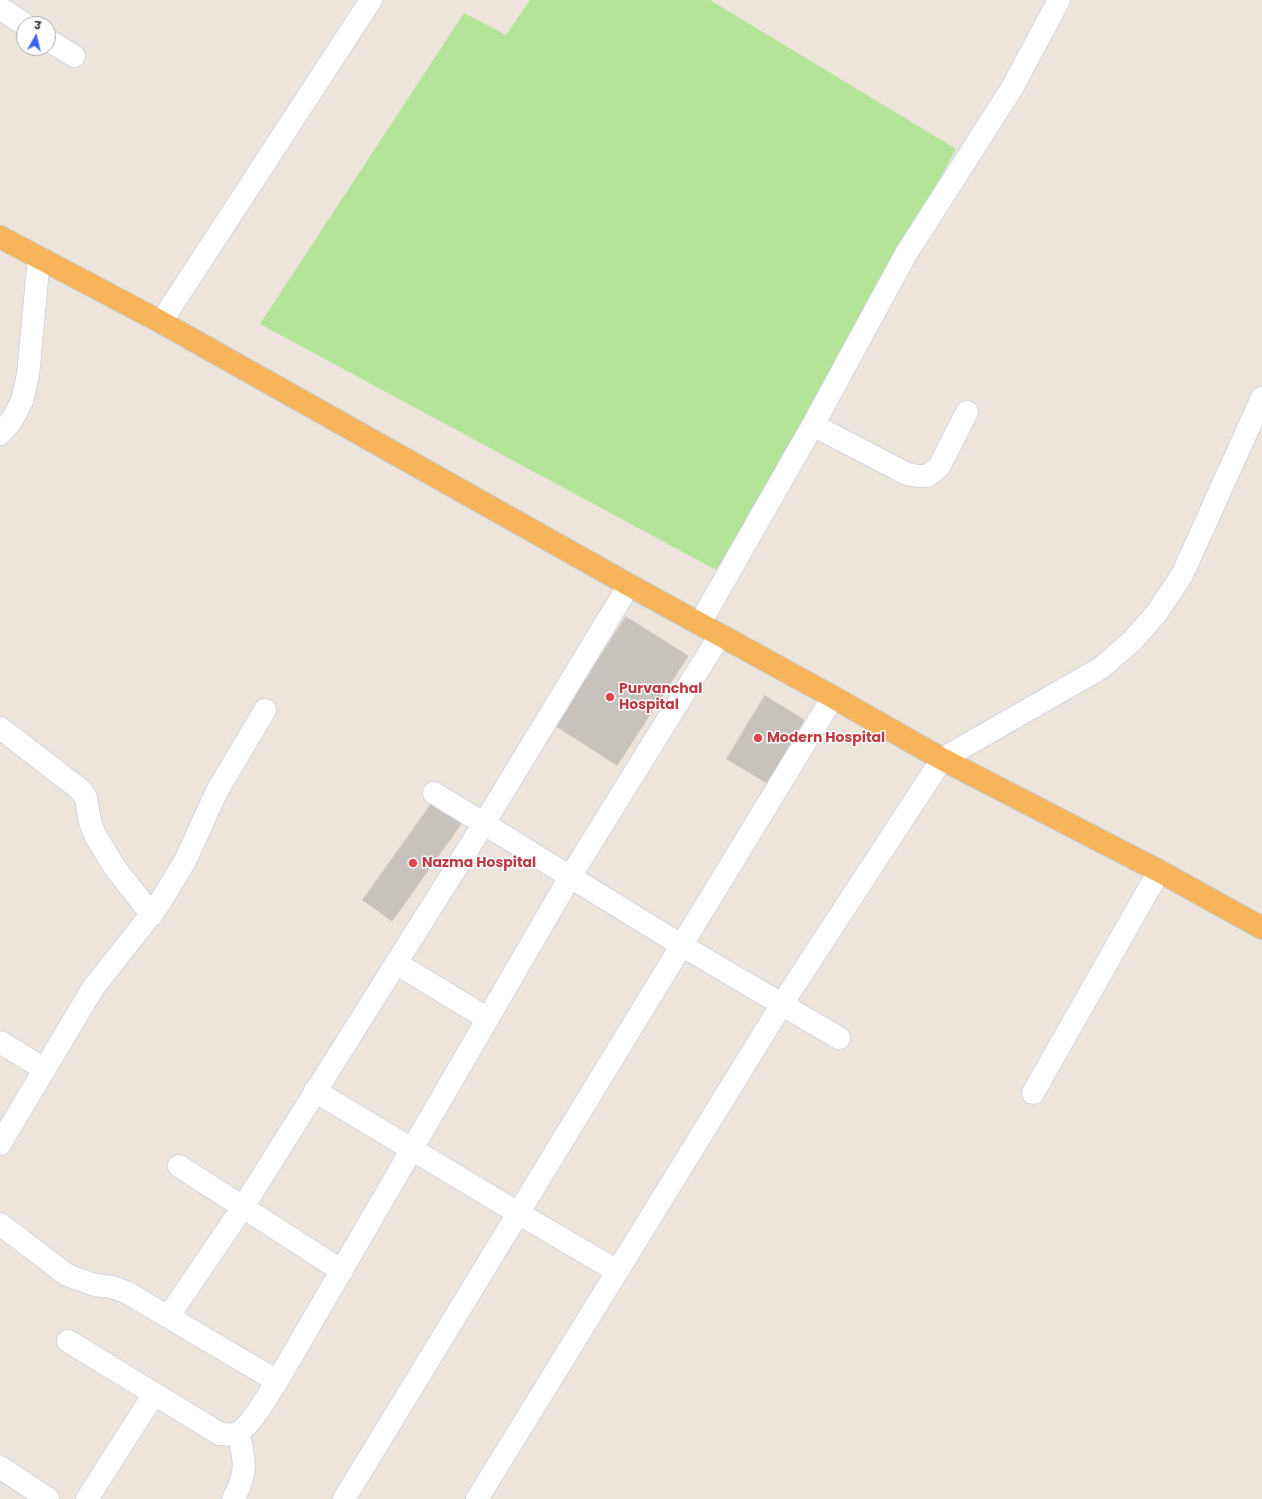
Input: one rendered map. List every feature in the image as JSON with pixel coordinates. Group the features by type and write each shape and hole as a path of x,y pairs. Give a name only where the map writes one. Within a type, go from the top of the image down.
{"highway":[{"path":"0,237 161,322 942,759 1159,872 1262,928"}],"street":[{"path":"161,322 371,0"},
{"path":"700,623 813,425 906,254 1012,88 1059,0"},
{"path":"0,8 16,19"},
{"path":"56,45 74,56"},
{"path":"0,434 12,420 22,401 28,375 39,258"},
{"path":"476,1499 782,1004 942,759 1101,668 1132,640 1156,614 1182,575 1262,398"},
{"path":"813,425 907,474 927,476 939,467 967,412"},
{"path":"168,1317 243,1207 483,825 629,585"},
{"path":"68,1341 220,1434 231,1435 238,1433 248,1425 277,1382 570,877 720,635"},
{"path":"344,1499 833,697"},
{"path":"0,1144 93,988 152,915 185,861 217,791 265,710"},
{"path":"0,728 82,791 86,798 94,835 115,868 152,915"},
{"path":"434,793 483,825 681,946 838,1038"},
{"path":"1033,1093 1159,872"},
{"path":"396,964 488,1019"},
{"path":"0,1042 44,1069"},
{"path":"315,1091 617,1271"},
{"path":"179,1166 342,1271"},
{"path":"0,1224 67,1275 95,1285 112,1287 126,1292 277,1382"},
{"path":"87,1499 154,1394"},
{"path":"233,1499 244,1473 245,1460 238,1433"},
{"path":"0,1467 48,1499"}],"green space":[{"path":"530,0 710,0 956,149 729,577 260,324 464,13 506,35"}],"building":[{"path":"626,617 688,656 617,765 556,726"},
{"path":"765,696 804,720 767,783 727,759"},
{"path":"436,798 465,818 392,921 363,900"}],"place":[{"name":"Purvanchal Hospital","path":"610,697"},
{"name":"Modern Hospital","path":"758,738"},
{"name":"Nazma Hospital","path":"413,863"}]}
